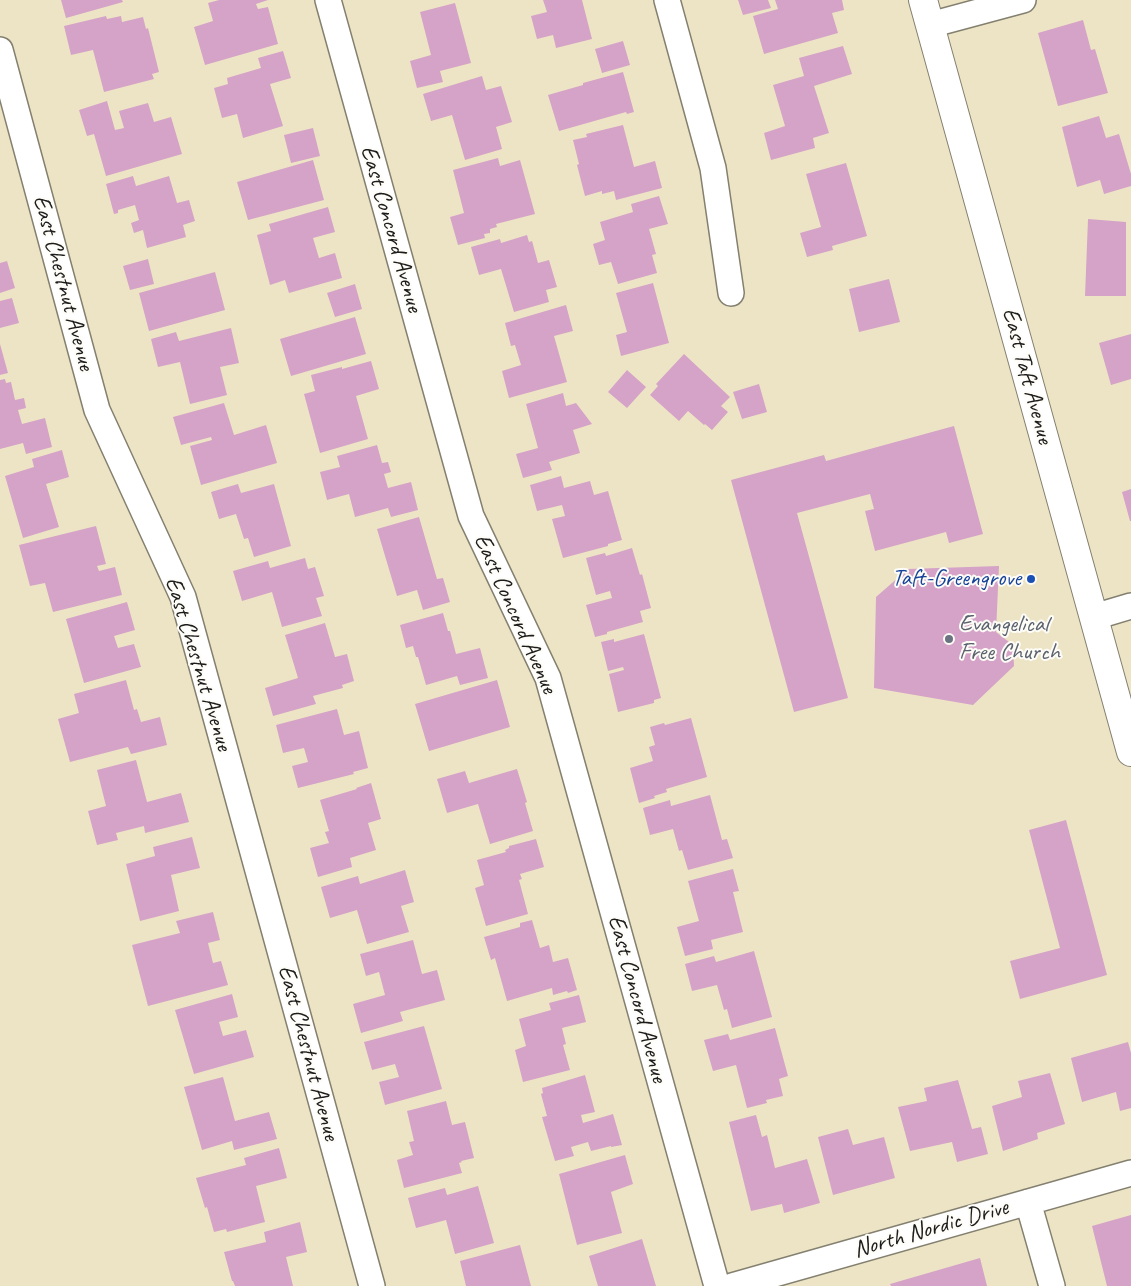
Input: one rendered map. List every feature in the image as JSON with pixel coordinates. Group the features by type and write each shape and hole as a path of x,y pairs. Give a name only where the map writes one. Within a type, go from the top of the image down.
{"main road":[{"name":"East Taft Avenue","path":"927,12 1131,752"}],"street":[{"name":"East Concord Avenue","path":"328,0 471,516 548,678 717,1286"},
{"path":"667,0 713,168 730,293"},
{"path":"927,12 1023,0"},
{"name":"East Chestnut Avenue","path":"0,50 98,410 183,598 372,1286"},
{"path":"1094,617 1131,606"},
{"name":"North Nordic Drive","path":"732,1286 1131,1173"},
{"path":"1028,1202 1052,1286"}],"building":[{"path":"61,0 122,0 123,2 66,18"},
{"path":"219,0 268,0 256,4 258,9 268,7 278,44 205,65 194,27 213,21 208,3"},
{"path":"543,0 582,0 592,39 556,48 553,35 537,39 531,16 547,12"},
{"path":"738,0 768,0 771,8 743,15"},
{"path":"775,0 842,0 844,10 832,13 838,33 764,54 753,16 778,9"},
{"path":"455,3 471,63 440,71 443,82 417,88 410,61 431,55 420,12"},
{"path":"106,16 107,19 121,16 122,22 143,17 146,29 148,28 159,72 152,74 154,79 104,92 93,50 71,55 64,26"},
{"path":"1083,20 1091,50 1095,49 1108,93 1058,106 1038,33"},
{"path":"623,41 630,65 602,73 595,49"},
{"path":"843,46 852,74 814,86 829,133 813,138 815,148 771,160 764,133 785,126 773,85 804,76 799,58"},
{"path":"283,51 291,78 270,84 283,126 243,138 237,114 222,118 214,88 228,84 227,78 261,68 258,58"},
{"path":"623,72 634,112 627,114 626,112 559,131 548,95"},
{"path":"482,76 486,90 501,86 512,122 496,127 502,149 465,160 452,115 431,121 423,94"},
{"path":"107,101 115,130 124,128 119,111 148,103 154,122 171,117 182,154 106,176 94,134 87,136 79,110"},
{"path":"1099,116 1106,138 1119,134 1131,174 1131,186 1104,194 1100,180 1077,187 1062,127"},
{"path":"623,125 634,167 655,161 662,188 616,200 614,191 602,194 602,191 585,196 573,140 587,137 586,134"},
{"path":"313,128 320,156 291,163 284,135"},
{"path":"498,158 500,166 520,160 535,214 496,224 497,227 490,229 490,233 484,234 485,238 458,245 450,217 464,213 453,170"},
{"path":"313,160 324,200 248,220 237,182"},
{"path":"846,163 867,236 832,246 833,250 807,257 800,233 821,227 806,174"},
{"path":"133,176 136,186 169,176 177,203 189,200 195,221 183,225 186,237 147,248 143,230 134,233 131,223 139,220 135,205 118,210 118,213 114,214 106,184"},
{"path":"659,196 668,224 649,229 656,254 652,255 657,273 618,284 611,262 599,265 593,244 605,240 600,222 633,212 631,204"},
{"path":"328,207 335,232 313,238 319,258 335,253 342,278 289,293 285,280 270,285 257,235 271,231 269,224"},
{"path":"1088,219 1126,222 1126,296 1085,296"},
{"path":"527,235 529,242 532,241 538,263 549,260 557,287 546,290 549,302 514,312 501,269 479,275 471,247 500,239 501,243"},
{"path":"148,259 154,284 130,290 123,266"},
{"path":"7,261 15,288 0,293 0,263"},
{"path":"215,272 225,310 149,331 139,293"},
{"path":"889,279 900,322 859,332 849,289"},
{"path":"653,283 669,343 621,356 616,335 627,332 616,293"},
{"path":"355,284 362,309 335,317 327,293"},
{"path":"12,298 19,323 0,328 0,301"},
{"path":"566,305 573,331 554,336 567,382 509,398 502,371 521,365 515,345 511,346 505,323"},
{"path":"355,317 366,354 291,376 280,339"},
{"path":"231,328 239,363 220,367 227,395 190,404 180,362 158,367 151,339 176,332 179,341"},
{"path":"1131,334 1131,379 1111,385 1099,343"},
{"path":"0,344 8,373 0,375"},
{"path":"684,354 730,397 721,406 728,412 712,430 688,411 679,421 650,395 658,386 656,384"},
{"path":"371,361 379,389 356,396 368,439 320,453 304,394 315,391 311,375"},
{"path":"627,370 646,387 627,408 608,392"},
{"path":"5,379 6,383 11,382 15,400 24,398 26,408 18,410 22,424 45,418 52,447 26,454 23,443 0,449 0,380"},
{"path":"759,384 767,412 742,419 733,392"},
{"path":"563,393 566,406 576,403 592,424 573,430 580,453 549,462 552,470 523,478 516,454 538,448 526,404"},
{"path":"224,403 234,435 266,425 277,463 201,485 190,446 212,440 211,437 181,445 173,417"},
{"path":"954,426 983,534 949,543 946,532 875,551 865,511 874,509 870,494 797,513 848,698 794,712 731,480 824,455 826,461"},
{"path":"377,445 382,463 388,462 391,472 384,474 388,488 411,482 418,510 391,517 388,508 355,517 349,494 327,500 320,472 340,467 337,456"},
{"path":"62,450 69,477 46,484 59,527 23,538 5,476 34,467 32,459"},
{"path":"561,476 564,488 590,481 594,495 608,491 622,540 608,544 608,546 563,558 552,519 565,516 562,505 537,511 530,485"},
{"path":"238,484 241,493 274,484 291,546 254,557 248,538 244,539 236,514 219,519 211,492"},
{"path":"1131,489 1131,521 1130,521 1122,492"},
{"path":"419,517 437,579 443,578 450,602 423,610 417,590 397,596 377,529"},
{"path":"96,526 106,564 97,566 99,571 115,567 122,595 53,612 45,583 30,586 19,545"},
{"path":"632,548 640,575 642,574 651,608 640,611 643,622 595,637 586,605 612,598 610,591 596,595 586,558 605,553 606,556"},
{"path":"305,558 308,569 315,567 324,596 316,598 322,616 282,627 272,592 242,601 233,571 268,561 270,568"},
{"path":"999,566 996,632 1013,645 1014,666 973,705 874,688 876,597 908,569"},
{"path":"127,602 135,630 114,636 118,648 134,644 141,667 84,683 66,619"},
{"path":"443,613 456,654 480,648 488,678 460,685 457,676 426,685 418,657 416,657 413,646 406,648 400,625"},
{"path":"325,623 335,657 347,654 354,681 342,685 343,688 313,696 316,704 273,716 265,688 298,678 285,635"},
{"path":"644,634 661,698 654,700 654,703 618,712 609,674 624,670 623,667 608,671 601,642 614,639 614,642"},
{"path":"126,680 134,710 137,709 141,722 160,717 167,745 131,754 128,747 70,762 58,719 79,713 74,694"},
{"path":"497,680 510,727 429,751 415,704"},
{"path":"337,709 344,735 359,731 368,768 353,772 354,774 298,788 292,766 308,762 304,748 283,753 276,725"},
{"path":"691,718 707,777 666,789 667,792 639,803 630,768 653,761 649,747 655,745 650,727"},
{"path":"136,760 147,802 181,793 189,822 145,833 144,826 116,833 118,840 97,845 88,811 106,806 97,770"},
{"path":"517,769 533,831 490,844 478,804 447,813 437,779 465,771 469,783"},
{"path":"371,783 381,819 368,823 376,850 350,858 352,867 318,877 310,848 329,843 325,832 329,831 320,800"},
{"path":"710,795 722,840 727,839 733,858 688,870 682,850 679,851 673,829 650,835 643,808 670,800 671,806"},
{"path":"1066,820 1107,975 1020,999 1010,961 1060,948 1029,830"},
{"path":"192,837 200,868 171,875 179,911 140,921 126,864 155,856 153,847"},
{"path":"536,839 544,867 520,874 522,879 519,880 528,914 486,926 475,888 484,885 477,860 506,852 505,850 509,846"},
{"path":"733,869 739,891 733,892 743,932 711,940 713,949 685,956 677,927 699,921 688,881"},
{"path":"405,870 414,902 401,906 409,932 367,944 357,910 330,918 321,887 358,876 360,884"},
{"path":"213,912 220,940 208,943 213,963 221,961 228,985 148,1006 132,945 180,933 176,921"},
{"path":"532,920 540,948 549,945 553,962 568,958 577,990 553,995 552,988 507,1001 495,958 491,960 484,937 520,927 520,923"},
{"path":"413,940 422,974 437,970 445,1000 400,1012 403,1021 361,1033 353,1004 385,995 379,972 366,976 360,954"},
{"path":"754,951 772,1017 732,1028 727,1009 724,1010 717,985 692,991 685,964 714,956 716,962"},
{"path":"232,994 238,1017 219,1022 223,1036 246,1030 254,1057 194,1074 175,1010"},
{"path":"579,995 586,1022 562,1028 566,1044 563,1045 570,1070 523,1082 515,1050 526,1046 519,1019 551,1010 549,1003"},
{"path":"424,1026 442,1089 385,1105 379,1082 399,1077 395,1064 372,1070 364,1042"},
{"path":"775,1028 788,1076 779,1079 783,1096 766,1100 767,1103 747,1108 736,1065 713,1071 704,1040 728,1034 730,1040"},
{"path":"1128,1042 1131,1053 1131,1108 1120,1111 1116,1092 1082,1102 1071,1058"},
{"path":"1050,1073 1065,1124 1037,1133 1038,1139 1003,1151 992,1106 1022,1097 1018,1081"},
{"path":"585,1075 595,1112 581,1115 583,1123 613,1114 622,1145 591,1151 588,1142 571,1147 574,1156 555,1161 542,1117 547,1116 541,1094 543,1093 542,1088"},
{"path":"223,1077 235,1121 269,1112 277,1139 234,1150 232,1141 202,1150 184,1087"},
{"path":"958,1080 972,1129 981,1127 988,1154 957,1162 952,1142 910,1151 898,1107 927,1101 924,1088"},
{"path":"446,1101 452,1125 465,1122 474,1158 459,1163 462,1173 404,1188 397,1160 413,1155 409,1142 414,1141 407,1111"},
{"path":"756,1115 762,1137 767,1135 775,1168 807,1159 820,1203 784,1213 782,1204 751,1211 729,1122"},
{"path":"848,1129 853,1145 884,1137 895,1178 833,1195 818,1137"},
{"path":"279,1148 287,1178 256,1186 265,1222 227,1232 226,1229 214,1232 196,1178 246,1165 244,1158"},
{"path":"625,1155 633,1184 611,1192 622,1233 577,1245 559,1174"},
{"path":"478,1186 494,1243 455,1254 446,1220 416,1228 408,1198 445,1188 447,1195"},
{"path":"1131,1215 1131,1286 1107,1286 1092,1226"},
{"path":"300,1222 307,1252 286,1257 293,1286 235,1286 224,1252 266,1242 264,1232"},
{"path":"642,1239 656,1286 598,1286 589,1256"},
{"path":"520,1245 531,1286 466,1286 460,1261"},
{"path":"980,1258 987,1286 891,1286 890,1284"}],"place":[{"name":"Taft-Greengrove","path":"1031,579"},
{"name":"Evangelical Free Church","path":"949,639"}]}
